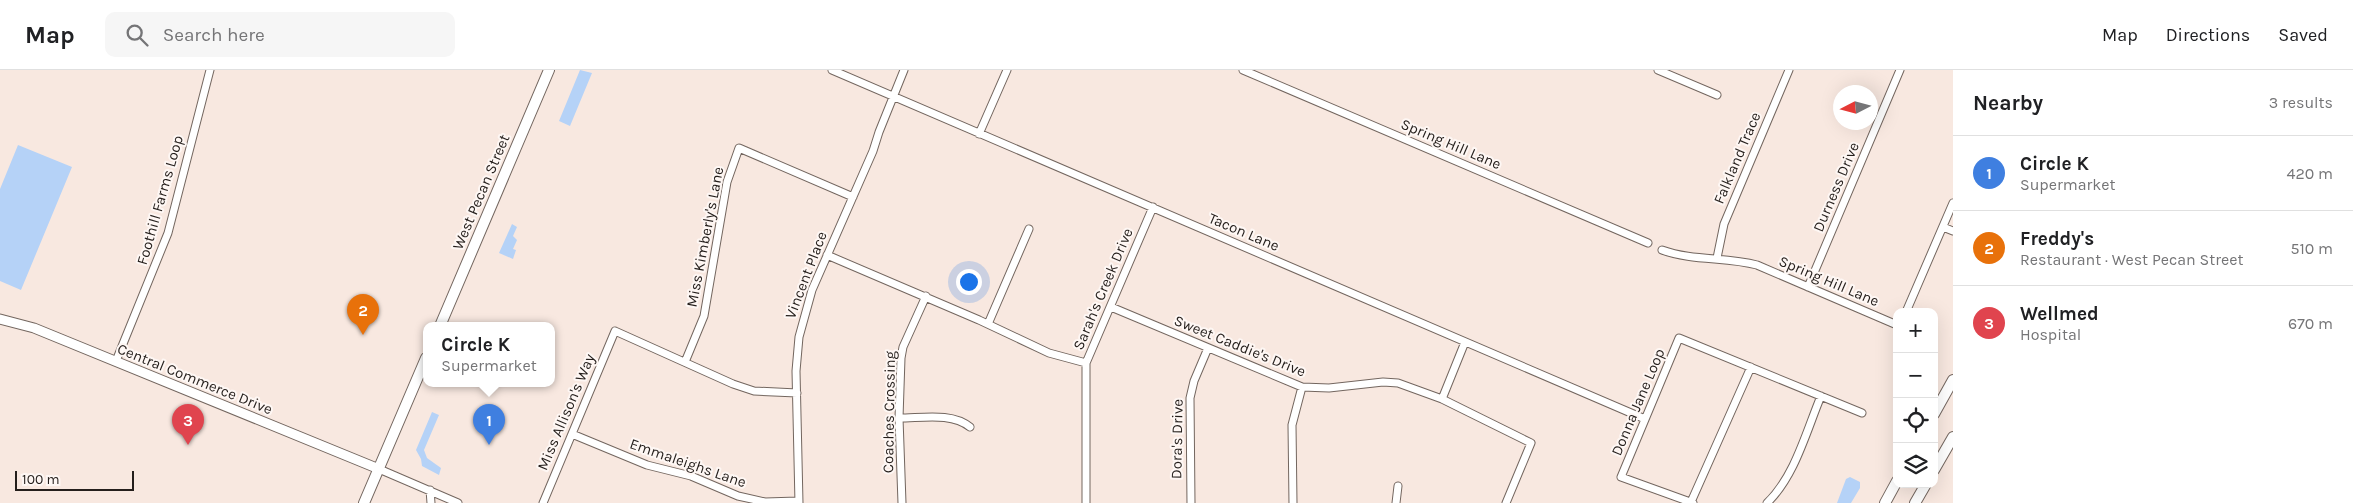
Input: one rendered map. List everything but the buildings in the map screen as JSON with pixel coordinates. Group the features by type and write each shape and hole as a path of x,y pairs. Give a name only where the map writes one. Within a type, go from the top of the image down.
{"main road":[{"name":"West Pecan Street","path":"442,322 549,70"},
{"path":"364,503 423,365"},
{"path":"1938,407 1953,380"},
{"path":"1938,463 1953,438"},
{"path":"1885,503 1893,488"},
{"path":"1915,503 1924,488"}],"street":[{"name":"Foothill Farms Loop","path":"116,361 168,233 210,70"},
{"name":"Tacon Lane","path":"832,70 1645,420"},
{"name":"Vincent Place","path":"798,502 796,371 799,338 812,290 873,151 904,70"},
{"path":"979,134 1007,70"},
{"name":"Spring Hill Lane","path":"1243,70 1648,243"},
{"path":"1658,70 1717,95"},
{"name":"Falkland Trace","path":"1717,258 1724,224 1789,70"},
{"name":"Durness Drive","path":"1808,287 1900,70"},
{"name":"Miss Kimberly's Lane","path":"685,362 704,316 727,182 739,148 853,197"},
{"path":"1908,308 1943,227 1950,218 1953,203"},
{"name":"Sarah's Creek Drive","path":"1086,503 1086,363 1153,207"},
{"path":"1943,227 1953,231"},
{"path":"988,324 1029,229"},
{"name":"Spring Hill Lane","path":"1662,250 1757,265 1893,323"},
{"path":"827,255 926,296 1049,353 1086,363"},
{"name":"Coaches Crossing","path":"902,503 899,418 902,352 926,296"},
{"name":"Sweet Caddie's Drive","path":"1111,307 1302,387 1329,388 1383,382 1398,383 1442,399 1531,443 1506,503"},
{"name":"Central Commerce Drive","path":"0,319 34,328 379,469"},
{"name":"Miss Allison's Way","path":"543,503 615,331 685,362"},
{"name":"Donna Jane Loop","path":"1692,502 1621,477 1679,338 1862,412"},
{"path":"1442,399 1465,342"},
{"name":"Dora's Drive","path":"1191,503 1190,398 1194,381 1208,348"},
{"path":"685,362 754,391 797,393"},
{"path":"1692,502 1751,367"},
{"path":"1293,503 1292,424 1302,387"},
{"path":"1767,503 1777,493 1789,474 1821,396"},
{"path":"899,418 954,418 963,421 970,427"},
{"name":"Emmaleighs Lane","path":"572,434 647,465 690,476 738,496 765,502 798,502"},
{"path":"379,469 458,503"},
{"path":"1396,503 1398,486"},
{"path":"430,490 431,503"}],"water":[{"path":"580,70 592,73 570,126 559,121"},
{"path":"18,145 72,167 21,290 0,281 0,189"},
{"path":"512,224 517,227 513,236 517,240 513,249 516,250 513,259 499,253"},
{"path":"432,412 439,415 424,450 427,458 441,468 439,475 422,466 421,459 416,450"},
{"path":"1850,477 1860,482 1860,488 1851,503 1837,503 1846,479"}],"place":[{"name":"Freddy's","path":"363,335"},
{"name":"Wellmed","path":"188,445"},
{"name":"Circle K","path":"489,445"}]}
